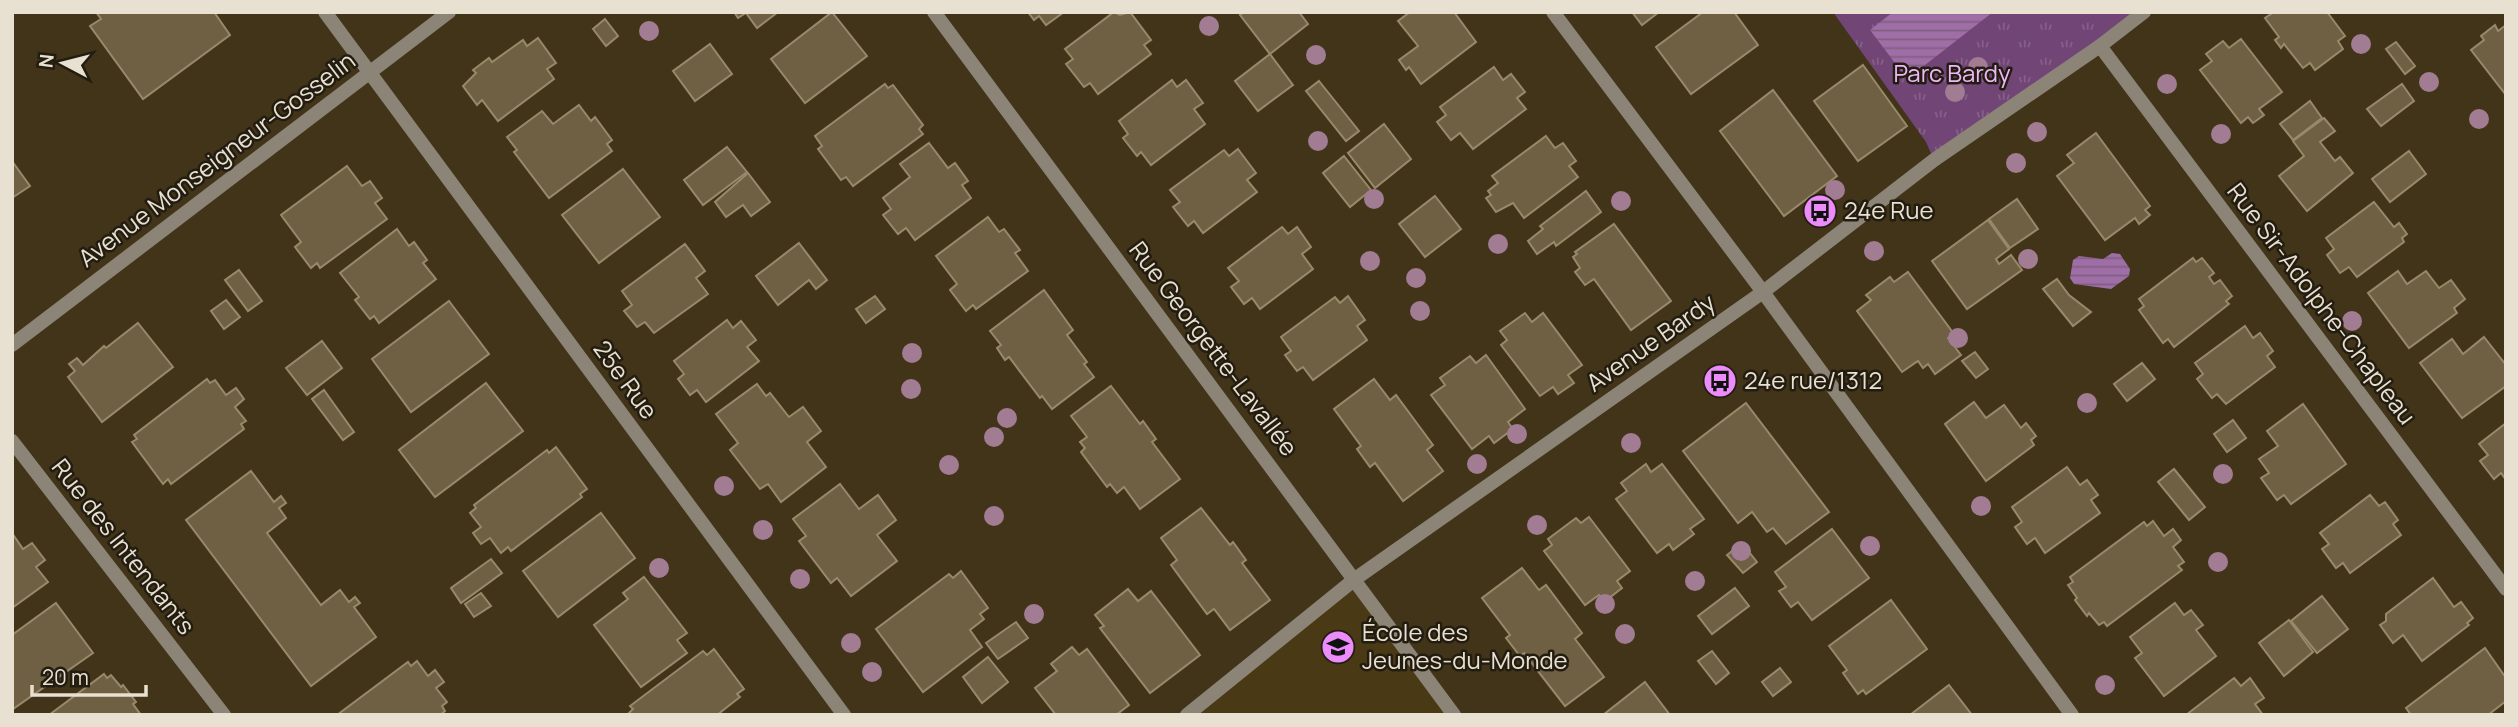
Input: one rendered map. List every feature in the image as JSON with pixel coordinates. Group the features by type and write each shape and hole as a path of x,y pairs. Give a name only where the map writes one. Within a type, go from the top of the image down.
{"street":[{"name":"25e Rue","path":"325,12 844,715"},
{"name":"Avenue Monseigneur-Gosselin","path":"12,345 449,12"},
{"name":"Rue Georgette-Lavallée","path":"934,12 1454,715"},
{"path":"1553,12 1763,292 2072,715"},
{"name":"Avenue Bardy","path":"1187,715 1355,579 1763,292 1934,160 2100,46 2144,12"},
{"name":"Rue Sir-Adolphe-Chapleau","path":"2100,46 2506,589"},
{"name":"Rue des Intendants","path":"12,441 224,715"}],"shaded area":[{"path":"1893,12 1993,12 1907,79 1870,30"},
{"path":"2112,253 2120,254 2130,269 2129,276 2111,289 2074,284 2070,278 2073,260 2079,256 2103,259"},
{"name":"École des Jeunes-du-Monde","path":"1355,579 1454,715 1187,715"}],"green space":[{"name":"Parc Bardy","path":"1833,12 2144,12 1934,160 1926,142"}],"building":[{"path":"96,12 214,12 230,35 143,99 90,26 101,19"},
{"path":"734,12 778,12 757,28 746,13 738,18"},
{"path":"832,12 867,56 805,103 771,59"},
{"path":"1028,12 1064,12 1046,25 1039,16 1034,20"},
{"path":"1114,12 1120,15 1130,12 1151,40 1144,45 1151,54 1098,94 1090,83 1084,87 1066,64 1073,59 1065,49"},
{"path":"1244,12 1299,12 1308,24 1270,54 1240,15"},
{"path":"1410,12 1454,12 1476,42 1421,84 1409,67 1406,70 1399,60 1418,46 1398,21"},
{"path":"1632,12 1659,12 1642,25"},
{"path":"1703,12 1734,12 1758,45 1691,94 1656,47"},
{"path":"2274,12 2327,12 2345,36 2338,41 2343,49 2315,70 2310,63 2303,68 2284,44 2281,48 2275,40 2279,37 2265,18"},
{"path":"605,19 618,36 606,46 593,29"},
{"path":"2495,25 2498,31 2506,25 2506,95 2471,50 2484,40 2481,36"},
{"path":"538,38 556,63 547,69 554,79 498,121 482,100 477,105 463,86 476,73 473,70 489,58 492,62 523,40 527,46"},
{"path":"2241,39 2282,92 2259,109 2264,115 2253,123 2248,117 2241,123 2200,70 2212,61 2206,54 2223,41 2229,48"},
{"path":"2396,42 2415,66 2405,74 2386,49"},
{"path":"710,44 732,74 695,101 673,71"},
{"path":"1270,54 1293,85 1258,111 1235,81"},
{"path":"1863,65 1907,126 1858,161 1814,101"},
{"path":"1494,67 1503,80 1511,74 1525,92 1517,98 1526,109 1473,149 1460,133 1451,140 1437,122 1446,115 1440,107"},
{"path":"1172,80 1177,87 1186,80 1203,103 1194,109 1205,124 1151,165 1141,152 1137,156 1123,138 1128,134 1119,121"},
{"path":"1319,81 1359,131 1346,141 1306,91"},
{"path":"885,84 888,88 893,85 923,125 919,129 923,134 853,186 846,177 841,180 818,149 822,146 815,136"},
{"path":"2402,84 2414,101 2381,126 2367,109"},
{"path":"1773,90 1837,176 1784,216 1720,131"},
{"path":"2310,101 2322,118 2293,140 2280,124"},
{"path":"579,105 591,121 595,117 612,140 607,144 612,151 549,198 514,152 517,150 507,137 542,111 553,124"},
{"path":"2324,118 2335,131 2320,142 2335,161 2340,157 2353,173 2307,211 2279,176 2304,156 2293,141"},
{"path":"1384,124 1411,159 1375,188 1348,153"},
{"path":"2096,133 2150,206 2145,210 2150,215 2139,224 2135,218 2105,240 2057,176 2074,163 2067,155"},
{"path":"1546,136 1555,148 1563,143 1576,161 1569,166 1578,177 1524,218 1513,203 1496,212 1486,198 1491,195 1488,191 1498,183 1492,176"},
{"path":"929,143 948,168 955,163 968,181 962,185 971,198 915,240 906,228 898,234 883,215 891,209 883,198 910,177 900,164"},
{"path":"727,147 747,172 703,205 684,180"},
{"path":"1238,149 1256,173 1247,180 1257,192 1203,233 1194,221 1188,226 1173,207 1180,202 1170,190 1224,150 1229,156"},
{"path":"2409,151 2426,174 2390,202 2372,179"},
{"path":"1344,156 1371,190 1350,207 1323,173"},
{"path":"12,161 30,186 12,198"},
{"path":"347,166 362,186 370,181 382,198 375,203 387,219 320,268 317,263 311,268 295,247 301,242 281,215"},
{"path":"623,169 660,217 599,263 562,215"},
{"path":"748,173 770,202 751,216 743,205 726,217 715,202"},
{"path":"1586,191 1601,212 1556,246 1554,242 1537,254 1528,241 1543,229 1540,226"},
{"path":"1435,196 1461,229 1425,257 1399,224"},
{"path":"2017,199 2038,229 2010,248 1989,219"},
{"path":"2374,202 2394,227 2399,223 2407,234 2402,238 2404,242 2357,277 2349,267 2340,273 2327,255 2334,249 2326,238"},
{"path":"988,217 999,232 1004,229 1020,250 1015,253 1028,271 976,309 973,305 966,311 950,290 957,284 936,256"},
{"path":"1988,220 2009,249 1996,259 1999,264 2011,255 2022,270 1967,309 1932,261"},
{"path":"1614,224 1671,301 1631,330 1594,279 1585,285 1575,272 1580,268 1573,257 1577,254 1575,252"},
{"path":"1282,227 1288,234 1297,227 1311,247 1302,254 1313,269 1260,309 1252,298 1244,304 1231,287 1239,281 1228,268"},
{"path":"397,229 409,246 414,242 427,260 423,263 436,279 379,323 374,316 370,319 355,300 359,297 340,273"},
{"path":"799,243 827,280 816,289 809,280 778,305 756,276"},
{"path":"685,244 705,271 696,278 708,294 654,333 645,322 637,327 624,311 632,305 622,291"},
{"path":"2193,258 2196,262 2202,258 2214,273 2209,277 2214,284 2220,280 2232,296 2226,301 2229,304 2174,347 2168,339 2163,343 2139,310 2144,306 2139,299"},
{"path":"239,270 262,301 248,311 225,280"},
{"path":"2398,271 2407,284 2426,271 2439,288 2451,280 2465,299 2454,308 2457,313 2409,348 2368,293"},
{"path":"1908,272 1954,334 1948,338 1961,355 1935,374 1928,364 1923,368 1918,361 1902,372 1857,311 1871,300 1866,295 1890,277 1894,282"},
{"path":"2057,279 2069,295 2091,312 2073,326 2043,289"},
{"path":"1044,290 1073,330 1067,335 1087,362 1084,364 1094,377 1052,409 1042,396 1040,398 1009,357 1005,360 997,348 1001,345 990,331"},
{"path":"875,296 885,309 866,323 856,309"},
{"path":"1348,296 1365,320 1357,326 1367,340 1313,380 1303,367 1297,371 1285,355 1291,351 1281,337 1335,297 1340,303"},
{"path":"226,300 240,317 224,329 211,311"},
{"path":"449,301 489,354 411,412 372,359"},
{"path":"1525,313 1532,322 1543,313 1582,365 1568,375 1574,383 1558,394 1553,387 1540,396 1501,345 1507,340 1500,331"},
{"path":"727,320 733,328 741,321 756,340 747,347 759,361 706,402 697,390 690,395 678,379 684,374 674,361"},
{"path":"138,323 173,367 102,422 68,377 75,371 69,364 77,358 83,365 104,346 106,348"},
{"path":"2245,326 2253,338 2260,333 2273,351 2267,356 2275,367 2226,404 2217,394 2212,398 2197,379 2203,374 2195,363"},
{"path":"2484,337 2506,365 2506,386 2462,418 2420,363 2452,339 2463,354"},
{"path":"322,341 342,368 307,395 286,368"},
{"path":"1975,352 1988,369 1976,378 1962,361"},
{"path":"1486,355 1525,409 1508,422 1513,429 1494,443 1489,436 1472,449 1431,395 1445,385 1440,378 1470,356 1476,363"},
{"path":"2142,363 2155,379 2127,401 2114,384"},
{"path":"207,379 210,383 215,380 226,395 236,388 244,399 235,407 246,421 241,424 244,429 171,484 168,479 163,484 132,442 137,439 134,435"},
{"path":"1374,379 1390,400 1396,395 1433,445 1427,450 1443,471 1403,501 1375,463 1370,467 1357,449 1361,446 1334,409"},
{"path":"486,383 523,431 435,497 399,450"},
{"path":"757,384 766,396 770,393 789,417 803,407 821,431 807,442 826,467 781,502 768,484 760,489 730,450 738,443 716,414"},
{"path":"1111,386 1140,424 1143,421 1156,439 1152,442 1180,479 1140,509 1124,487 1117,493 1110,484 1107,487 1081,452 1085,448 1080,442 1087,437 1071,416"},
{"path":"324,390 354,432 343,440 312,399"},
{"path":"1974,402 1986,418 2004,405 2021,428 2026,423 2036,436 2031,440 2034,445 1986,481 1945,424"},
{"path":"1746,403 1829,512 1786,544 1773,528 1767,532 1752,512 1738,523 1683,451"},
{"path":"2303,404 2346,464 2291,504 2284,495 2277,500 2261,478 2269,473 2259,459 2278,446 2267,431"},
{"path":"2233,420 2246,438 2227,452 2214,434"},
{"path":"2506,423 2506,480 2501,473 2494,479 2480,461 2488,455 2479,444"},
{"path":"556,447 587,489 580,494 582,497 511,551 508,547 501,553 490,538 481,544 473,533 481,527 470,513 476,508 474,505 547,450 549,453"},
{"path":"1646,464 1651,472 1662,464 1704,519 1690,529 1694,534 1673,550 1669,544 1657,553 1616,499 1627,491 1621,483"},
{"path":"2067,467 2080,485 2087,480 2098,495 2091,500 2100,513 2045,553 2035,538 2027,544 2015,527 2022,522 2012,507"},
{"path":"2174,469 2205,507 2189,520 2158,482"},
{"path":"251,471 274,502 281,496 286,503 279,508 286,518 267,533 321,605 340,590 349,602 355,597 360,603 354,607 376,637 311,686 186,520"},
{"path":"840,484 859,509 878,495 896,520 877,535 897,561 851,596 837,578 831,583 799,541 806,536 793,519"},
{"path":"2370,495 2379,506 2385,502 2398,520 2393,524 2401,535 2350,573 2343,563 2336,568 2322,549 2329,544 2320,533"},
{"path":"1201,508 1230,545 1233,542 1246,560 1242,563 1270,600 1230,630 1214,609 1207,614 1171,565 1177,560 1161,538"},
{"path":"601,513 635,558 558,617 523,571"},
{"path":"1589,517 1630,571 1617,581 1622,588 1604,602 1599,595 1585,605 1544,551 1552,545 1548,539 1576,518 1581,523"},
{"path":"2153,521 2164,536 2173,529 2181,540 2173,547 2184,562 2178,566 2182,570 2107,626 2104,622 2099,625 2089,613 2087,616 2075,600 2077,598 2068,585 2073,582 2070,577 2144,522 2147,526"},
{"path":"1832,529 1869,578 1812,620 1798,602 1791,607 1779,591 1786,587 1775,572"},
{"path":"12,533 23,549 32,543 45,560 36,567 48,582 12,608"},
{"path":"1742,543 1757,562 1743,573 1727,555"},
{"path":"491,559 502,573 461,603 451,588"},
{"path":"1522,568 1539,590 1546,585 1582,633 1575,639 1604,677 1565,706 1524,653 1520,656 1506,638 1510,635 1482,598"},
{"path":"961,571 988,608 980,614 984,619 970,630 982,647 923,692 876,629 949,574 953,578"},
{"path":"644,577 687,633 677,640 687,653 641,687 594,625 628,599 623,593"},
{"path":"2433,578 2454,607 2461,602 2473,618 2467,623 2469,625 2422,661 2403,635 2393,643 2380,625 2386,621 2386,614"},
{"path":"1735,588 1749,606 1712,634 1698,616"},
{"path":"1128,589 1138,601 1151,591 1200,655 1150,693 1100,628 1104,626 1095,615"},
{"path":"481,593 491,606 474,617 465,604"},
{"path":"2322,596 2348,629 2317,653 2291,621"},
{"path":"1891,600 1927,649 1866,694 1863,690 1858,694 1843,673 1847,670 1829,646"},
{"path":"56,603 93,653 13,709 12,635"},
{"path":"2175,603 2184,615 2191,610 2203,625 2196,630 2216,656 2164,696 2135,658 2142,653 2130,637"},
{"path":"2289,620 2313,652 2284,676 2259,643"},
{"path":"1016,622 1028,638 998,659 986,643"},
{"path":"1072,647 1079,655 1087,649 1129,705 1116,715 1056,715 1035,688 1057,671 1051,664"},
{"path":"2485,648 2506,678 2506,701 2488,715 2411,715 2406,708"},
{"path":"714,649 744,689 737,694 740,697 717,715 627,715 633,709 630,706 703,651 707,655"},
{"path":"1712,651 1729,673 1716,684 1698,661"},
{"path":"988,657 1008,682 982,703 963,677"},
{"path":"417,661 428,676 435,670 444,682 436,688 447,702 442,706 445,711 440,715 337,715 408,662 411,666"},
{"path":"1780,668 1791,682 1773,696 1762,682"},
{"path":"104,674 107,678 111,675 121,687 123,685 136,702 133,704 141,715 49,715"},
{"path":"2234,678 2241,686 2250,678 2264,698 2255,704 2263,715 2186,715"},
{"path":"1645,682 1670,715 1603,715"},
{"path":"1949,685 1972,715 1910,715"}],"place":[{"name":"24e Rue","path":"1820,211"},
{"name":"24e rue/1312","path":"1720,381"},
{"name":"École des Jeunes-du-Monde","path":"1338,647"}]}
